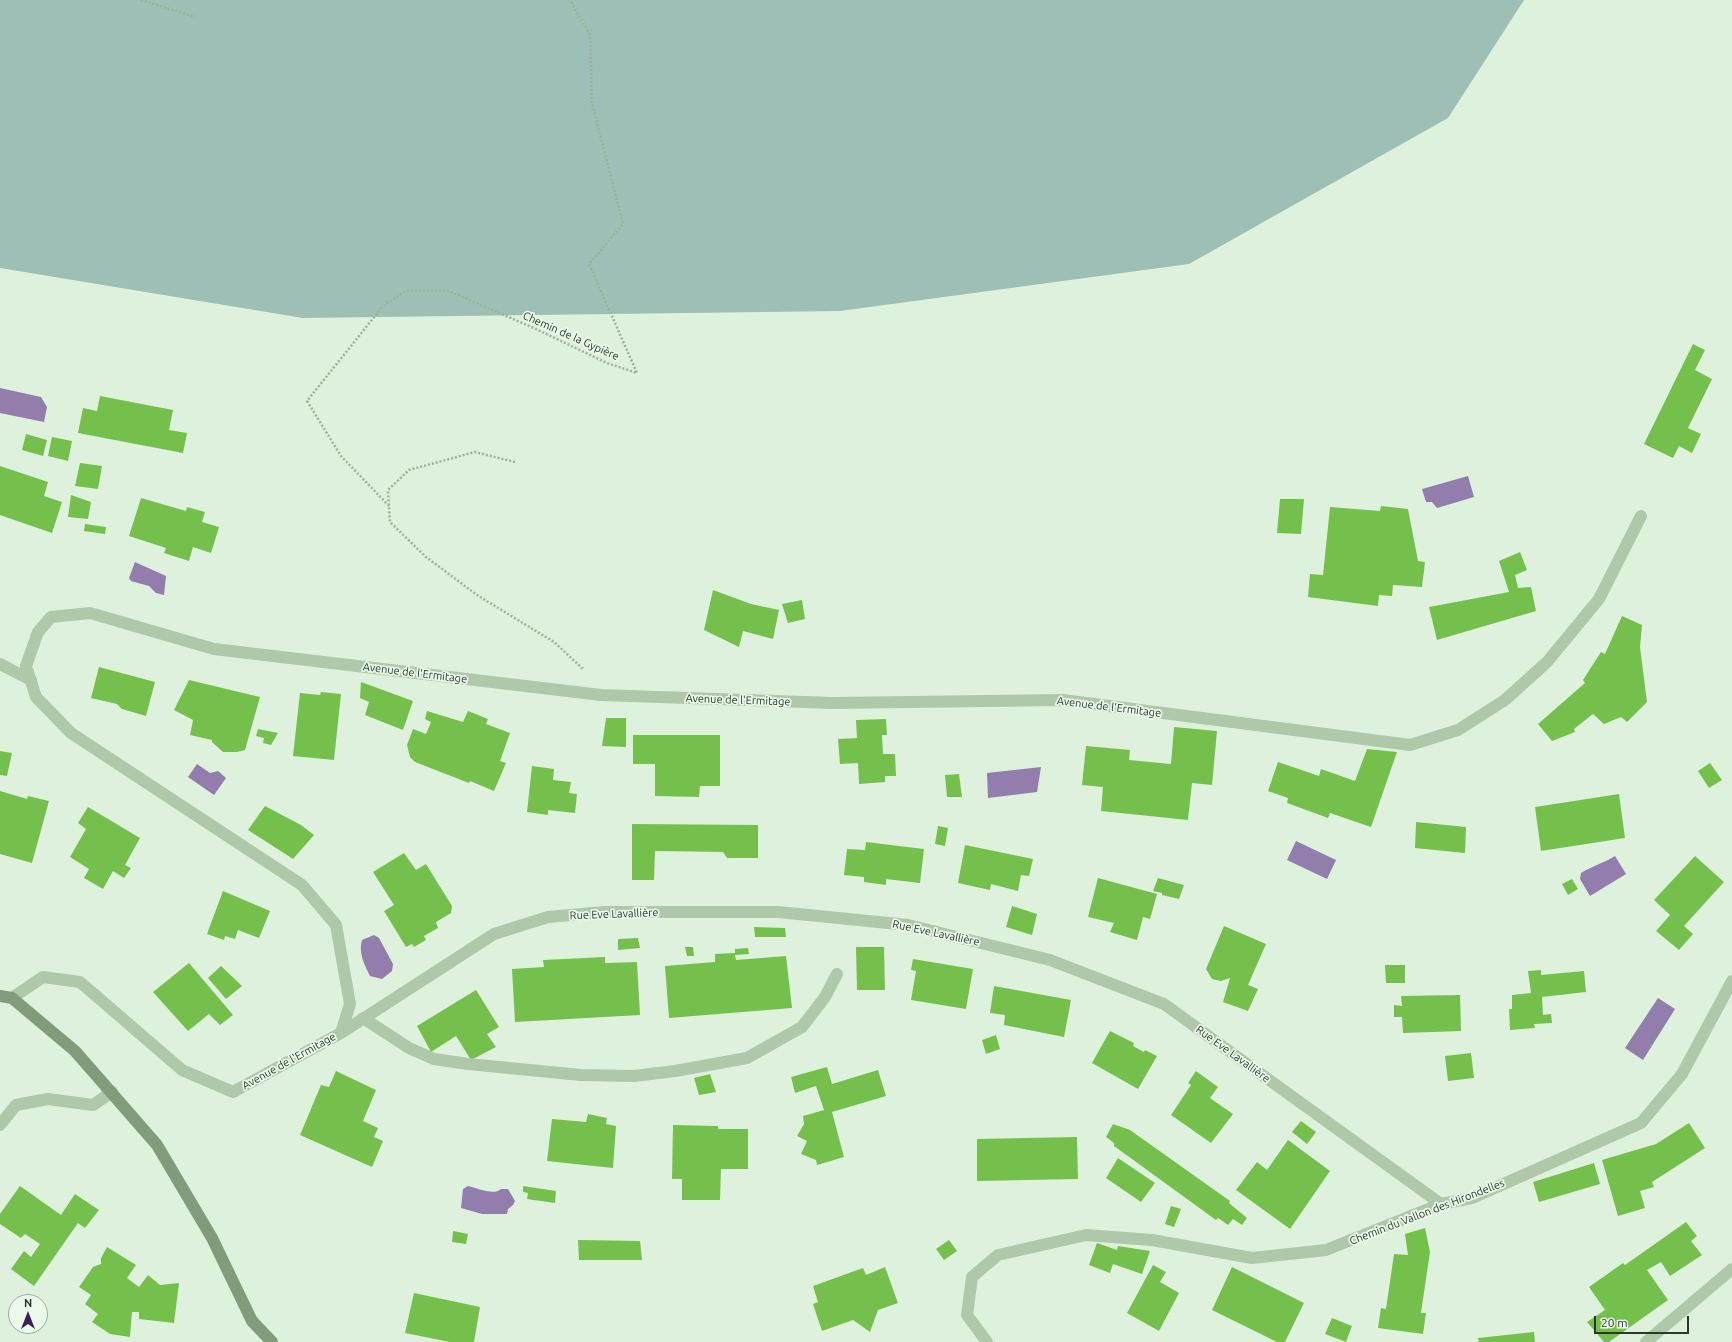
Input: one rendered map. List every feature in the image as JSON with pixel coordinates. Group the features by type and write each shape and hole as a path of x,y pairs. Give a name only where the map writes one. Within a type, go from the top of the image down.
{"main road":[{"path":"0,996 12,998 75,1051 112,1092 156,1145 212,1238 252,1321 272,1342"}],"street":[{"name":"Avenue de l'Ermitage","path":"12,998 43,977 80,982 182,1070 233,1092 341,1033 350,1004 336,925 302,885 71,733 36,696 26,666 38,632 51,617 90,613 214,649 601,695 833,703 1063,700 1410,745 1458,730 1505,700 1547,662 1599,599 1641,516"},
{"path":"0,664 31,680"},
{"name":"Rue Eve Lavallière","path":"341,1033 494,934 548,917 606,912 778,912 908,924 1050,960 1164,1004 1441,1204"},
{"path":"363,1018 409,1048 434,1059 468,1064 581,1075 634,1076 675,1071 747,1058 802,1027 825,997 836,974"},
{"name":"Chemin du Vallon des Hirondelles","path":"987,1342 967,1315 972,1277 998,1255 1086,1235 1152,1240 1252,1258 1326,1250 1441,1204 1472,1198 1641,1123 1682,1074 1732,981"},
{"path":"0,1125 16,1105 48,1099 93,1105 112,1092"},
{"path":"1646,1342 1732,1269"}],"path":[{"path":"142,0 195,17"},
{"name":"Chemin de la Gypière","path":"389,506 341,456 307,401 383,306 406,291 449,291 536,329 607,363 636,372 589,264 623,224 592,103 590,35 570,0"},
{"path":"515,462 475,452 409,470 388,490 390,522 426,557 476,595 554,642 584,669"}],"shaded area":[{"path":"0,0 1524,0 1448,118 1189,264 840,311 303,318 0,268"},
{"path":"0,388 41,397 47,407 44,422 0,413"},
{"path":"1468,476 1474,497 1437,508 1432,502 1426,502 1422,489"},
{"path":"135,562 166,576 164,595 156,593 149,586 131,581 129,578"},
{"path":"197,764 210,773 218,771 226,778 214,795 188,777"},
{"path":"1041,767 1037,792 988,798 987,773"},
{"path":"1296,841 1336,860 1327,879 1287,860"},
{"path":"1615,856 1626,874 1590,896 1580,879 1581,873"},
{"path":"374,935 379,938 393,964 392,971 382,979 370,976 361,954 362,940"},
{"path":"1658,998 1675,1009 1643,1060 1625,1048"},
{"path":"468,1186 490,1192 508,1189 515,1201 508,1209 507,1214 482,1214 461,1208 463,1189"}],"building":[{"path":"1693,344 1705,350 1695,370 1712,379 1688,428 1701,434 1692,453 1679,446 1673,458 1644,444"},
{"path":"100,396 173,410 169,430 187,433 183,453 78,433 83,408 97,411"},
{"path":"26,434 47,440 43,456 22,450"},
{"path":"52,437 72,441 68,461 48,456"},
{"path":"80,463 102,466 98,489 75,486"},
{"path":"0,466 48,482 44,496 62,502 52,533 0,515"},
{"path":"71,495 91,502 88,519 68,517"},
{"path":"141,498 186,511 187,507 205,512 202,522 219,527 211,553 193,547 189,561 164,553 166,548 129,536"},
{"path":"1280,499 1304,499 1301,534 1277,533"},
{"path":"1381,506 1408,509 1418,561 1425,562 1422,587 1393,585 1392,596 1379,595 1378,606 1308,597 1310,574 1323,575 1330,507 1380,511"},
{"path":"85,524 106,527 105,534 84,531"},
{"path":"1520,552 1527,570 1515,575 1518,588 1531,587 1536,611 1437,640 1429,607 1509,592 1499,561"},
{"path":"713,590 751,604 779,610 773,639 743,631 739,647 704,630"},
{"path":"802,600 805,619 788,623 782,604"},
{"path":"1622,616 1642,625 1640,647 1647,702 1627,722 1621,717 1604,724 1593,714 1574,729 1575,732 1552,741 1538,724 1585,683 1583,680 1601,652 1605,654"},
{"path":"99,667 155,682 146,716 122,709 117,704 91,698"},
{"path":"189,680 260,697 245,750 237,752 223,752 212,742 212,740 190,735 193,720 174,710"},
{"path":"361,682 413,701 403,730 365,715 369,702 360,698"},
{"path":"321,692 341,694 334,760 293,756 300,693 320,695"},
{"path":"427,711 463,722 468,711 488,719 486,724 510,733 500,761 506,763 494,791 415,762 410,757 407,745 413,729 426,734 431,722 425,719"},
{"path":"606,718 626,718 626,747 602,746"},
{"path":"886,719 887,735 882,735 883,754 895,754 896,776 885,776 885,782 859,784 858,763 840,764 838,739 857,738 856,720"},
{"path":"1174,727 1217,731 1212,785 1192,783 1188,820 1101,811 1103,787 1082,785 1086,746 1130,750 1129,760 1171,764"},
{"path":"258,729 278,733 271,745 263,743 264,738 256,736"},
{"path":"633,735 720,735 720,786 700,786 699,797 655,796 655,764 633,764"},
{"path":"1367,749 1397,752 1371,827 1330,813 1328,818 1287,803 1288,798 1268,791 1278,762 1319,776 1321,769 1355,781"},
{"path":"0,751 12,753 7,776 0,775"},
{"path":"1710,763 1722,780 1709,788 1698,771"},
{"path":"532,766 554,769 553,780 571,782 569,793 577,794 575,813 548,810 548,815 527,812"},
{"path":"959,774 962,797 947,797 945,775"},
{"path":"0,791 27,799 28,796 49,801 32,863 0,854"},
{"path":"1619,794 1625,838 1541,851 1535,807"},
{"path":"265,806 301,825 314,835 293,859 248,830"},
{"path":"88,807 140,838 125,865 131,868 124,878 113,871 103,889 84,878 89,869 70,857 86,829 78,823"},
{"path":"1416,822 1466,827 1465,853 1415,848"},
{"path":"632,824 758,825 758,858 727,858 723,852 655,851 654,880 632,880"},
{"path":"938,826 948,828 945,846 935,844"},
{"path":"866,842 924,849 920,883 886,879 886,885 864,882 864,877 844,875 847,849 865,850"},
{"path":"965,845 1033,859 1029,876 1021,875 1018,891 991,884 990,890 958,883"},
{"path":"404,853 416,870 426,864 452,906 451,913 436,922 438,928 424,936 426,940 414,947 412,944 406,947 384,911 394,905 373,872"},
{"path":"1695,856 1724,882 1684,926 1693,934 1679,950 1656,931 1670,915 1654,900"},
{"path":"1098,878 1157,894 1150,919 1143,917 1137,940 1110,932 1114,923 1088,917"},
{"path":"1158,878 1184,885 1179,899 1153,891"},
{"path":"1572,879 1578,889 1568,895 1562,884"},
{"path":"223,891 270,911 259,938 238,930 235,939 225,936 224,940 207,934"},
{"path":"1012,906 1037,914 1032,935 1006,927"},
{"path":"1224,926 1266,944 1248,985 1258,989 1248,1011 1223,1002 1230,978 1221,981 1212,979 1206,969"},
{"path":"754,927 785,928 786,937 755,937"},
{"path":"638,938 640,948 618,950 618,939"},
{"path":"685,947 693,947 694,956 687,956"},
{"path":"856,947 884,947 885,990 857,990"},
{"path":"748,948 749,954 735,955 736,960 786,956 792,1008 669,1018 665,966 715,962 715,954 735,953 735,949"},
{"path":"605,957 605,963 637,962 640,1015 515,1022 512,969 544,967 543,960"},
{"path":"913,959 973,969 966,1009 911,1000 916,971 911,970"},
{"path":"189,963 233,1015 220,1025 209,1014 188,1031 153,992"},
{"path":"1385,965 1405,965 1405,983 1386,983"},
{"path":"221,966 242,986 226,999 208,978"},
{"path":"1541,970 1541,975 1584,971 1586,992 1542,997 1543,1015 1551,1014 1552,1023 1534,1024 1535,1028 1510,1030 1509,1009 1512,1009 1512,995 1531,993 1528,971"},
{"path":"994,986 1071,1000 1064,1037 1004,1025 1005,1015 990,1013"},
{"path":"476,990 499,1027 487,1034 496,1047 471,1060 456,1036 431,1052 417,1026"},
{"path":"1460,995 1461,1031 1403,1033 1402,1017 1394,1017 1394,1005 1402,1006 1401,996"},
{"path":"1110,1031 1134,1043 1133,1046 1144,1052 1145,1050 1157,1056 1138,1089 1092,1063"},
{"path":"996,1035 1000,1049 986,1054 982,1040"},
{"path":"1471,1053 1474,1078 1448,1081 1445,1056"},
{"path":"827,1067 832,1084 878,1070 886,1096 832,1112 844,1157 817,1165 816,1160 801,1154 807,1141 797,1136 804,1124 803,1116 824,1110 816,1086 795,1093 791,1077"},
{"path":"336,1071 376,1090 363,1121 378,1128 374,1137 383,1141 372,1167 300,1135 321,1085 329,1087"},
{"path":"1196,1071 1218,1087 1210,1098 1233,1114 1211,1143 1171,1115 1191,1085 1188,1083"},
{"path":"710,1074 716,1092 699,1095 694,1078"},
{"path":"588,1114 607,1118 606,1124 616,1126 613,1168 547,1161 552,1119 586,1122"},
{"path":"1301,1121 1316,1132 1307,1144 1292,1132"},
{"path":"1689,1123 1705,1148 1652,1182 1654,1187 1640,1191 1645,1208 1618,1216 1602,1160 1656,1144"},
{"path":"1113,1124 1130,1130 1230,1201 1229,1203 1247,1218 1242,1225 1233,1219 1228,1225 1218,1218 1216,1220 1114,1146 1114,1143 1106,1137"},
{"path":"673,1125 718,1126 718,1129 748,1129 748,1169 721,1169 720,1200 682,1200 682,1179 672,1179"},
{"path":"1077,1137 1078,1179 977,1181 977,1139"},
{"path":"1288,1140 1330,1171 1290,1229 1236,1190 1257,1162 1267,1170"},
{"path":"1118,1158 1155,1183 1141,1202 1106,1178"},
{"path":"1594,1163 1600,1184 1539,1202 1533,1182"},
{"path":"20,1186 61,1215 75,1194 99,1210 85,1228 78,1223 34,1286 11,1269 24,1251 31,1257 40,1244 25,1234 21,1238 0,1224 0,1214"},
{"path":"523,1186 556,1191 555,1203 527,1199 528,1193 523,1192"},
{"path":"1171,1206 1181,1209 1174,1227 1165,1224"},
{"path":"1686,1222 1697,1236 1691,1241 1702,1255 1670,1276 1661,1262 1647,1270 1668,1300 1609,1342 1604,1342 1587,1322 1605,1310 1589,1287 1623,1263 1625,1265"},
{"path":"1425,1228 1430,1252 1421,1313 1426,1313 1423,1334 1378,1328 1381,1308 1386,1309 1394,1254 1408,1255 1405,1234"},
{"path":"453,1231 468,1234 466,1244 452,1242"},
{"path":"578,1240 640,1241 642,1260 579,1260"},
{"path":"949,1240 957,1251 944,1260 936,1249"},
{"path":"1097,1243 1117,1250 1118,1246 1150,1251 1142,1274 1113,1264 1110,1273 1089,1265"},
{"path":"107,1247 136,1265 127,1278 139,1287 148,1275 160,1285 179,1283 174,1323 139,1319 139,1312 132,1312 130,1337 110,1334 92,1322 98,1314 85,1304 91,1295 79,1287 93,1267 101,1264 101,1258"},
{"path":"1153,1265 1166,1272 1160,1282 1179,1293 1159,1331 1127,1313"},
{"path":"885,1267 898,1303 878,1310 870,1332 853,1320 822,1331 813,1304 818,1302 813,1286 863,1268 866,1275"},
{"path":"1232,1267 1304,1303 1285,1342 1277,1342 1212,1310"},
{"path":"414,1293 480,1307 474,1342 450,1342 405,1333"},
{"path":"1332,1318 1352,1326 1346,1342 1325,1334"},
{"path":"1534,1332 1535,1342 1479,1342 1478,1338"}]}
